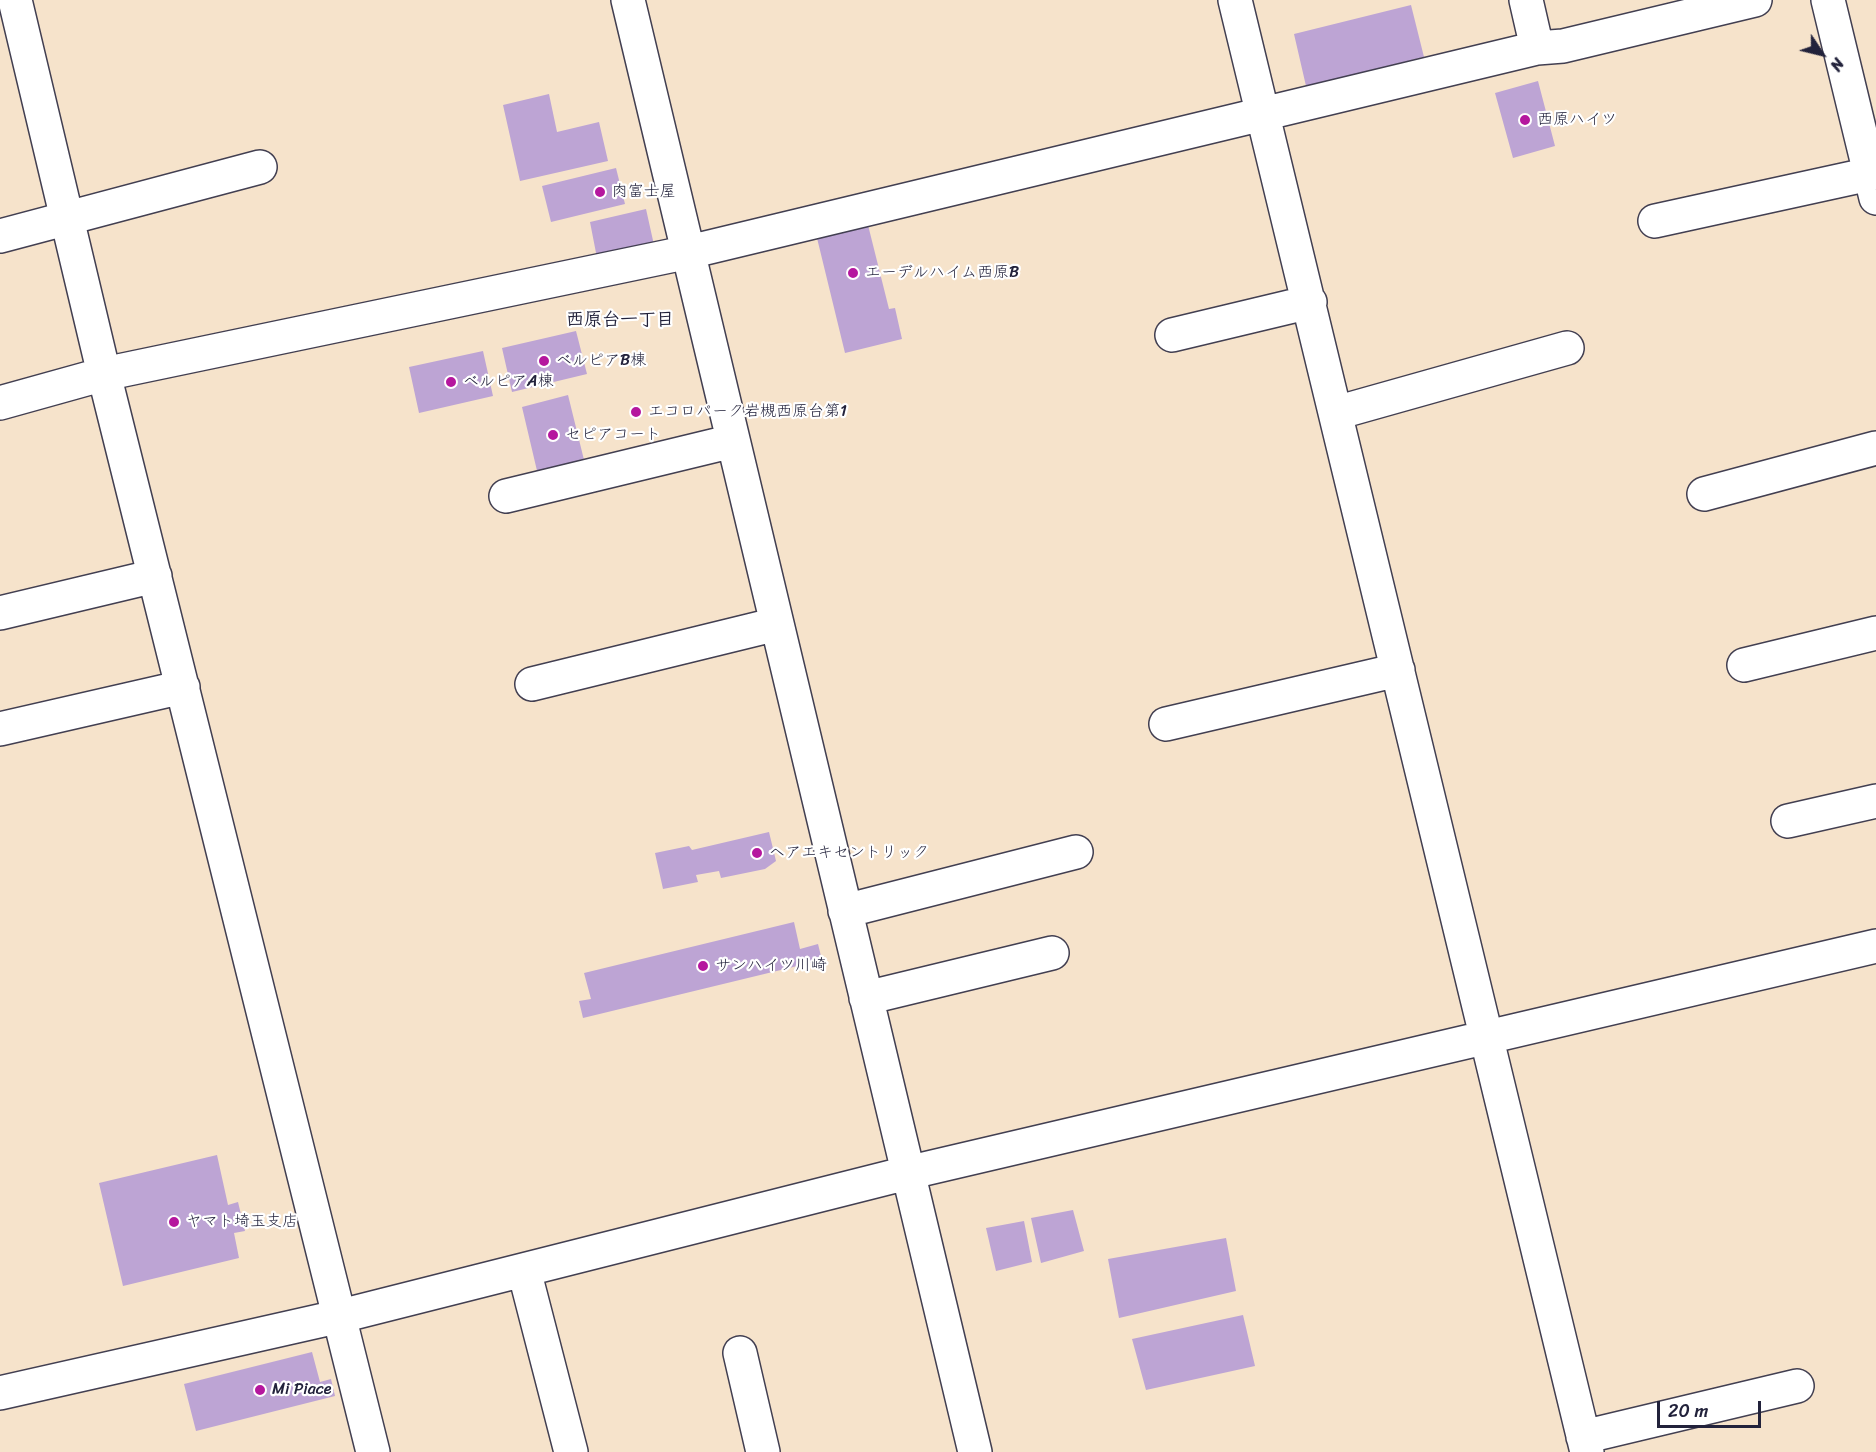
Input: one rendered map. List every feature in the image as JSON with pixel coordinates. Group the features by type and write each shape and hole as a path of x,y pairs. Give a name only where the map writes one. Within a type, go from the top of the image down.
{"street":[{"path":"15,0 104,374 341,1316 373,1452"},
{"path":"628,0 975,1452"},
{"path":"1235,0 1585,1445 1797,1386"},
{"path":"1526,0 1538,48"},
{"path":"0,403 104,374 688,252 1263,112 1538,48 1563,46 1755,0"},
{"path":"1655,221 1873,186 1828,0"},
{"path":"0,236 260,167"},
{"path":"1172,335 1310,302"},
{"path":"1336,413 1567,348"},
{"path":"506,496 733,441"},
{"path":"1704,494 1876,448"},
{"path":"0,613 155,576"},
{"path":"532,684 777,624"},
{"path":"1744,665 1876,633"},
{"path":"1166,724 1398,670"},
{"path":"0,729 183,687"},
{"path":"1788,821 1876,801"},
{"path":"845,911 1076,852"},
{"path":"0,1393 341,1316 907,1173 1876,946"},
{"path":"866,998 1052,954"},
{"path":"524,1270 571,1452"},
{"path":"740,1353 763,1452"}],"building":[{"path":"1411,5 1424,57 1306,86 1294,34"},
{"name":"西原ハイツ","path":"1538,81 1555,146 1513,158 1495,93"},
{"path":"549,94 557,132 599,122 608,161 520,181 503,105"},
{"path":"616,168 625,204 551,222 542,186"},
{"path":"646,209 654,245 597,258 590,222"},
{"name":"エーデルハイム西原B","path":"868,225 889,309 895,308 902,339 845,353 817,238"},
{"name":"ベルピアB棟","path":"576,331 587,374 512,392 502,348"},
{"name":"ベルピアA棟","path":"483,351 493,396 419,413 409,367"},
{"name":"セピアコート","path":"568,395 585,464 538,475 522,407"},
{"path":"769,832 776,861 765,869 721,878 719,871 696,875 698,882 663,889 655,853 689,846 692,850"},
{"name":"サンハイツ川崎","path":"794,922 800,949 818,944 822,960 583,1018 579,1001 591,999 584,973"},
{"path":"217,1155 228,1205 238,1202 245,1231 234,1233 239,1258 123,1286 99,1183"},
{"path":"1073,1210 1084,1251 1041,1263 1031,1218"},
{"path":"1024,1221 1032,1262 996,1271 986,1228"},
{"path":"1226,1238 1236,1291 1119,1318 1108,1259"},
{"path":"1243,1315 1255,1366 1146,1390 1132,1339"},
{"name":"Mi Piace","path":"312,1352 320,1382 331,1379 335,1396 196,1431 184,1384"}],"place":[{"name":"西原ハイツ","path":"1525,120"},
{"name":"肉富士屋","path":"600,192"},
{"name":"エーデルハイム西原B","path":"853,273"},
{"name":"ベルピアB棟","path":"544,361"},
{"name":"ベルピアA棟","path":"451,382"},
{"name":"エコロパーク岩槻西原台第1","path":"636,412"},
{"name":"セピアコート","path":"553,435"},
{"name":"ヘアエキセントリック","path":"757,853"},
{"name":"サンハイツ川崎","path":"703,966"},
{"name":"ヤマト埼玉支店","path":"174,1222"},
{"name":"Mi Piace","path":"260,1390"}],"district":[{"name":"西原台一丁目","path":"620,320"}]}
